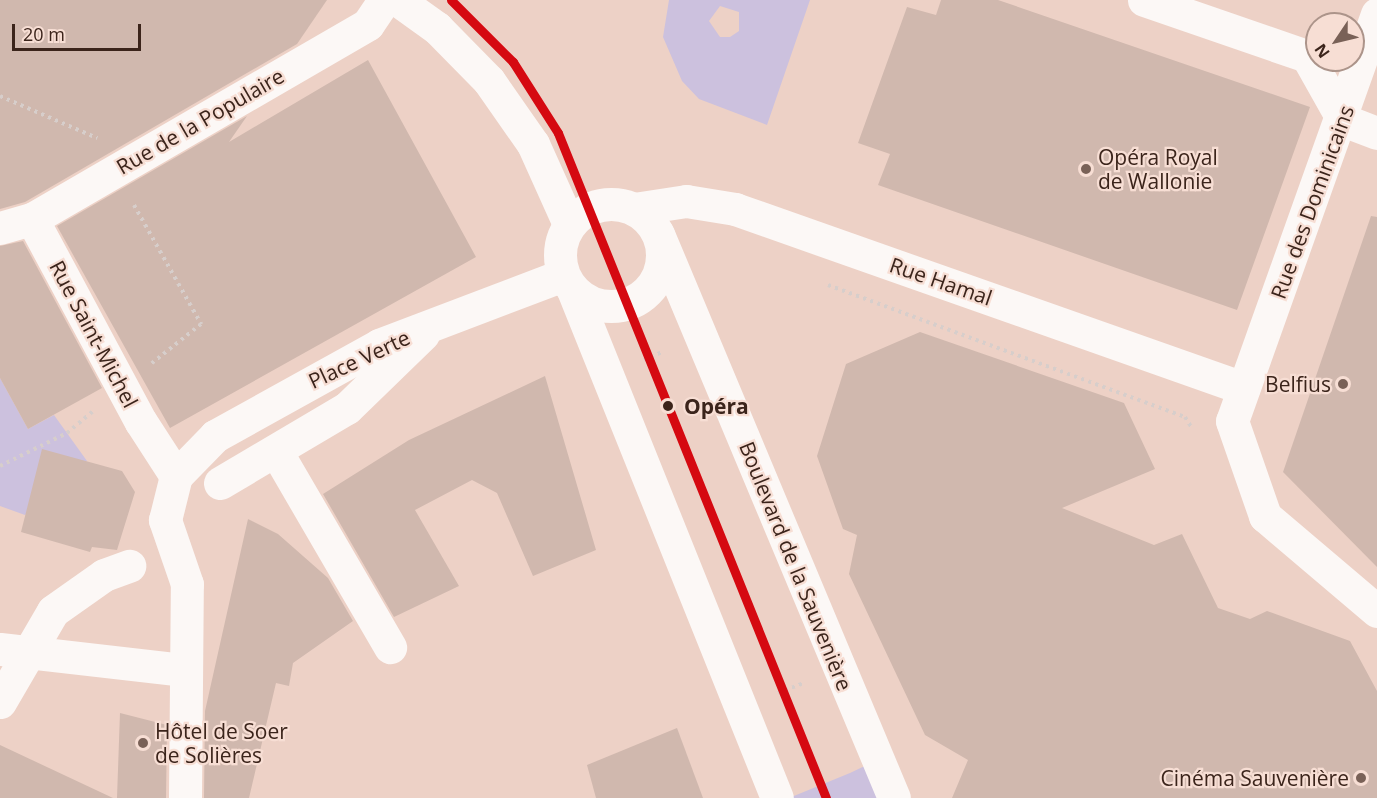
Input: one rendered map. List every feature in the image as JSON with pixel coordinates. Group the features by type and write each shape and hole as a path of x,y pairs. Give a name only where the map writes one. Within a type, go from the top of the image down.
{"street":[{"path":"398,0 438,28 489,81 533,144 569,224"},
{"path":"1144,0 1307,56 1343,120 1377,133"},
{"path":"1360,0 1377,6"},
{"name":"Rue de la Populaire","path":"32,219 376,12"},
{"name":"Rue des Dominicains","path":"1377,15 1343,120 1232,420 1265,516 1377,611"},
{"name":"Rue Hamal","path":"634,209 686,201 735,209 1243,388"},
{"path":"568,283 605,306 639,298 660,270 658,234 634,209 599,205 569,224 561,240 568,283 777,798"},
{"path":"0,228 32,219"},
{"name":"Rue Saint-Michel","path":"32,219 141,422 176,476"},
{"name":"Boulevard de la Sauvenière","path":"658,234 838,669 894,798"},
{"name":"Place Verte","path":"176,476 215,436 255,411 379,345 568,283"},
{"path":"220,483 347,408 431,327"},
{"path":"276,451 390,647"},
{"path":"176,476 165,520 187,584 185,798"},
{"path":"0,702 14,651 73,594 129,566"},
{"path":"14,651 185,670"}],"path":[{"path":"0,96 95,133"},
{"path":"131,201 201,324 156,360"},
{"path":"824,283 1185,417 1196,435"},
{"path":"607,375 702,336"},
{"path":"0,466 67,433"},
{"path":"741,708 838,669"}],"shaded area":[{"path":"669,0 810,0 767,125 699,99 682,81 663,37","holes":["720,6 739,12 739,31 730,37 720,37 709,21"]},
{"path":"0,378 28,429 54,415 87,461 25,515 0,506"},
{"path":"871,763 889,798 789,798 850,773"}],"building":[{"path":"0,0 327,0 297,44 25,202 0,209"},
{"name":"Opéra Royal de Wallonie","path":"941,0 998,0 1310,107 1237,310 878,185 890,154 858,143 907,7 936,15"},
{"path":"368,60 476,257 170,428 57,226 247,116 229,142"},
{"path":"1371,216 1377,217 1377,567 1283,472"},
{"path":"23,241 102,388 28,429 0,378 0,246"},
{"path":"920,332 1124,403 1155,469 1062,508 1154,545 1182,534 1218,608 1250,619 1267,611 1350,641 1377,691 1377,798 952,798 968,760 925,735 849,574 857,535 843,529 817,456 846,364"},
{"path":"545,376 596,550 533,576 497,493 472,480 415,510 459,586 394,617 323,494 409,440"},
{"path":"42,449 122,471 135,492 117,550 92,547 90,552 21,532"},
{"path":"248,519 278,534 328,578 353,621 293,663 289,686 276,683 249,798 204,798 205,711"},
{"path":"120,713 167,725 166,798 117,798"},
{"path":"677,728 703,798 596,798 587,765"},
{"path":"0,745 113,798 0,798"}],"transit line":[{"path":"451,0 513,62 558,133 826,798"}],"place":[{"name":"Opéra Royal de Wallonie","path":"1086,169"},
{"name":"Belfius","path":"1343,384"},
{"name":"Opéra","path":"668,406"},
{"name":"Hôtel de Soer de Solières","path":"143,743"},
{"name":"Cinéma Sauvenière","path":"1361,778"}]}
